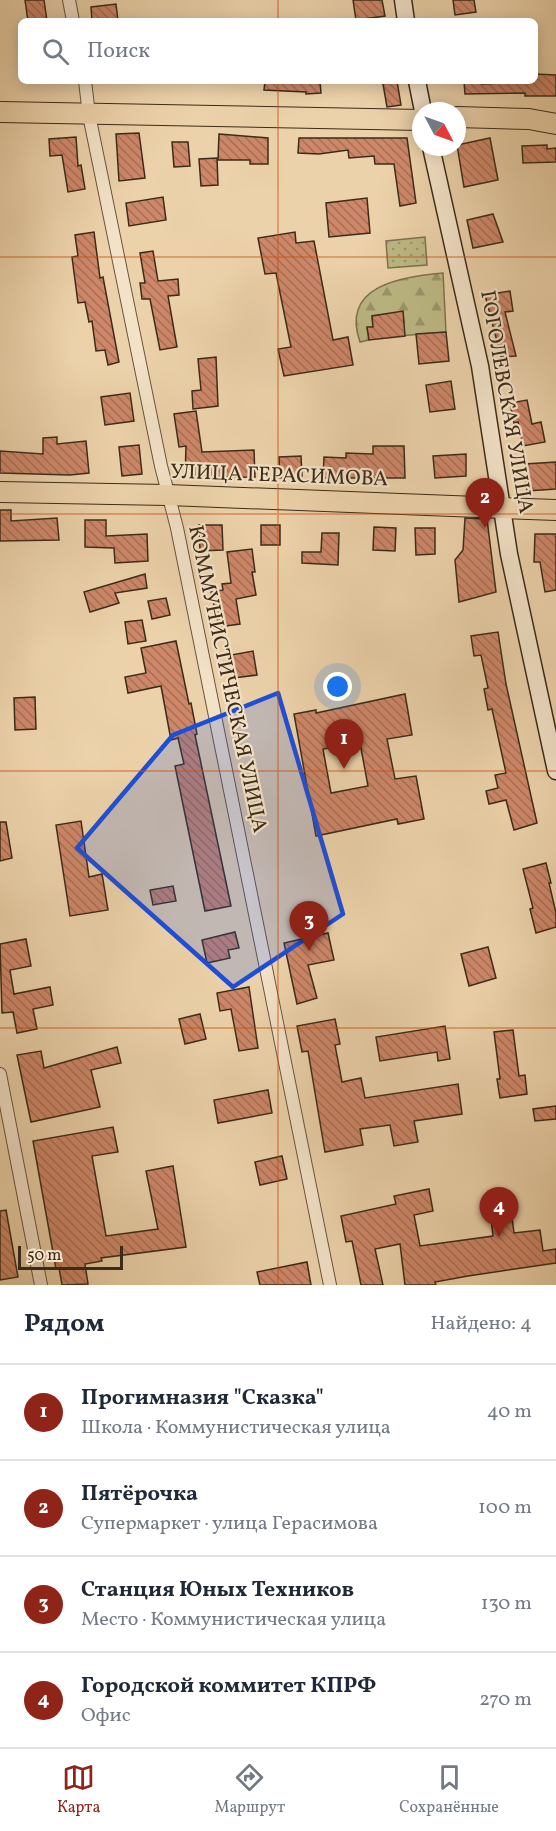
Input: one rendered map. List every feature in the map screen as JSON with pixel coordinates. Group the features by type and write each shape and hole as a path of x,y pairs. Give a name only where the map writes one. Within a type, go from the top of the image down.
{"main road":[{"path":"0,112 412,120"},
{"path":"466,117 529,119 556,124"},
{"name":"УЛИЦА ГЕРАСИМОВА","path":"0,492 168,495 556,510"}],"street":[{"path":"69,0 72,18"},
{"path":"403,0 406,18"},
{"name":"КОММУНИСТИЧЕСКАЯ УЛИЦА","path":"85,84 89,115 168,495 177,528 330,1285"},
{"path":"418,84 421,102"},
{"name":"ГОГОЛЕВСКАЯ УЛИЦА","path":"433,156 480,366 504,509 509,554 556,771"},
{"path":"0,1074 41,1285"}],"highlighted area":[{"path":"278,693 343,914 233,987 77,848 173,735"}],"green space":[{"path":"425,237 427,265 388,268 386,241"},
{"path":"443,273 446,332 399,336 398,324 404,323 403,312 372,316 373,327 367,328 369,340 360,342 356,323 359,308 367,296 393,282 410,277"}],"building":[{"path":"25,0 44,0 47,18 28,18"},
{"path":"353,0 382,0 385,16 356,18"},
{"path":"453,0 474,0 476,12 455,15"},
{"path":"116,4 118,18 92,18 91,7"},
{"path":"538,74 556,75 556,96 525,96 525,93 465,94 464,84 538,84"},
{"path":"265,84 320,84 321,93 306,94 306,92 264,90"},
{"path":"383,84 398,84 401,105 387,107"},
{"path":"139,133 145,178 119,181 116,134"},
{"path":"219,134 268,138 268,164 250,164 250,160 218,160"},
{"path":"76,137 78,166 81,165 85,189 68,192 62,155 50,156 49,139"},
{"path":"299,138 407,138 416,203 400,206 394,164 375,164 374,156 349,158 348,150 319,154 298,153"},
{"path":"490,138 498,180 464,187 459,156 466,156 466,143"},
{"path":"172,142 188,142 190,166 174,167"},
{"path":"547,145 547,149 556,148 556,162 523,163 522,146"},
{"path":"217,158 218,185 201,186 199,159"},
{"path":"163,197 166,220 129,226 126,203"},
{"path":"367,198 370,233 329,237 326,203"},
{"path":"493,214 503,242 473,248 467,220"},
{"path":"94,232 100,278 103,277 119,362 108,365 105,350 96,351 92,321 89,322 85,302 78,303 72,257 78,256 75,235"},
{"path":"295,232 296,243 314,241 333,340 348,337 353,365 284,376 278,349 291,347 276,273 265,274 258,238"},
{"path":"153,251 158,281 178,279 179,295 168,296 177,347 160,350 150,299 142,299 140,283 145,283 140,253"},
{"path":"510,291 513,311 505,312 516,356 501,357 485,295"},
{"path":"403,311 405,336 369,340 367,327 373,327 372,316"},
{"path":"446,332 449,361 419,364 416,334"},
{"path":"216,357 218,406 193,409 192,391 201,390 198,359"},
{"path":"451,381 455,409 430,412 426,385"},
{"path":"130,393 134,421 105,425 101,397"},
{"path":"527,400 532,424 541,422 545,442 523,446 518,422 514,423 510,403"},
{"path":"196,411 202,452 254,450 255,477 185,478 186,446 179,447 174,414"},
{"path":"57,437 57,444 86,441 89,473 70,475 0,473 0,451 43,454 43,438"},
{"path":"139,445 142,474 122,476 119,447"},
{"path":"373,446 404,446 405,478 323,478 324,457 346,458 346,453 373,454"},
{"path":"466,454 466,476 435,478 433,456"},
{"path":"301,456 302,476 280,478 279,457"},
{"path":"556,462 556,489 527,491 525,464"},
{"path":"0,510 11,510 11,521 57,518 59,540 0,541"},
{"path":"465,518 487,519 496,592 459,602 455,560 463,550"},
{"path":"85,520 106,520 106,536 147,534 148,561 115,563 114,548 85,547"},
{"path":"199,525 222,525 223,550 200,551"},
{"path":"261,525 280,525 280,545 261,545"},
{"path":"374,527 396,528 395,551 373,550"},
{"path":"415,528 435,528 435,554 416,555"},
{"path":"322,533 339,533 338,565 302,563 302,552 321,552"},
{"path":"535,534 556,534 556,590 545,592 540,562 534,562"},
{"path":"252,549 255,572 252,572 256,595 236,599 240,624 219,627 211,592 223,590 222,584 231,583 227,552"},
{"path":"145,574 147,588 115,593 119,603 90,612 84,592"},
{"path":"166,598 170,615 152,619 148,601"},
{"path":"142,620 146,641 128,644 125,622"},
{"path":"498,632 506,684 537,823 514,830 506,800 489,804 486,791 498,788 495,775 506,773 492,709 488,710 484,689 488,688 481,655 474,656 471,636"},
{"path":"176,641 189,704 191,703 197,734 195,735 231,906 205,911 175,766 184,764 178,738 171,740 161,686 128,693 125,677 146,673 141,648"},
{"path":"253,651 257,675 234,678 231,655"},
{"path":"405,694 412,735 387,739 395,779 416,776 424,819 398,824 397,819 316,836 294,714 316,710 316,713","holes":["360,743 368,786 331,793 323,749"]},
{"path":"35,697 36,729 15,730 14,698"},
{"path":"81,821 89,877 102,874 108,910 70,916 56,825"},
{"path":"0,822 6,822 12,858 0,861"},
{"path":"546,863 556,913 556,927 536,933 530,909 533,908 523,869"},
{"path":"173,886 176,901 153,905 150,890"},
{"path":"235,932 239,948 228,950 230,958 207,963 202,940"},
{"path":"328,933 334,960 308,965 317,998 297,1004 284,943"},
{"path":"26,939 31,966 10,970 14,994 50,987 53,1005 33,1009 37,1029 17,1033 13,1012 2,1013 0,944"},
{"path":"488,947 496,978 469,986 461,954"},
{"path":"249,987 258,1048 239,1051 231,1009 220,1011 217,993"},
{"path":"200,1014 206,1039 185,1044 179,1019"},
{"path":"335,1019 340,1044 335,1045 342,1082 361,1078 365,1098 458,1084 462,1114 414,1121 418,1142 394,1146 390,1125 360,1129 363,1145 325,1152 308,1051 302,1052 297,1026"},
{"path":"445,1026 450,1059 438,1061 437,1052 380,1061 376,1037"},
{"path":"513,1030 519,1076 525,1075 527,1094 500,1098 494,1032"},
{"path":"117,1047 121,1063 91,1070 100,1107 31,1122 17,1055 41,1051 44,1068"},
{"path":"268,1090 272,1113 218,1123 214,1100"},
{"path":"556,1106 556,1119 535,1121 533,1109"},
{"path":"113,1127 118,1152 92,1156 106,1236 158,1229 146,1171 173,1166 186,1247 101,1258 102,1261 85,1264 88,1284 62,1285 59,1268 56,1269 33,1141"},
{"path":"282,1156 287,1179 260,1185 255,1162"},
{"path":"429,1189 433,1211 414,1215 420,1246 493,1236 491,1219 512,1217 514,1233 540,1230 543,1251 556,1249 556,1263 435,1282 436,1285 405,1285 400,1244 375,1249 383,1285 361,1285 352,1241 346,1242 341,1216 396,1204 394,1196"},
{"path":"6,1210 18,1277 0,1280 0,1211"},
{"path":"307,1262 311,1285 260,1285 257,1272"}],"place":[{"name":"Пятёрочка","path":"485,528"},
{"name":"Прогимназия \"Сказка\"","path":"344,769"},
{"name":"Станция Юных Техников","path":"309,951"},
{"name":"Городской коммитет КПРФ","path":"499,1237"}]}
